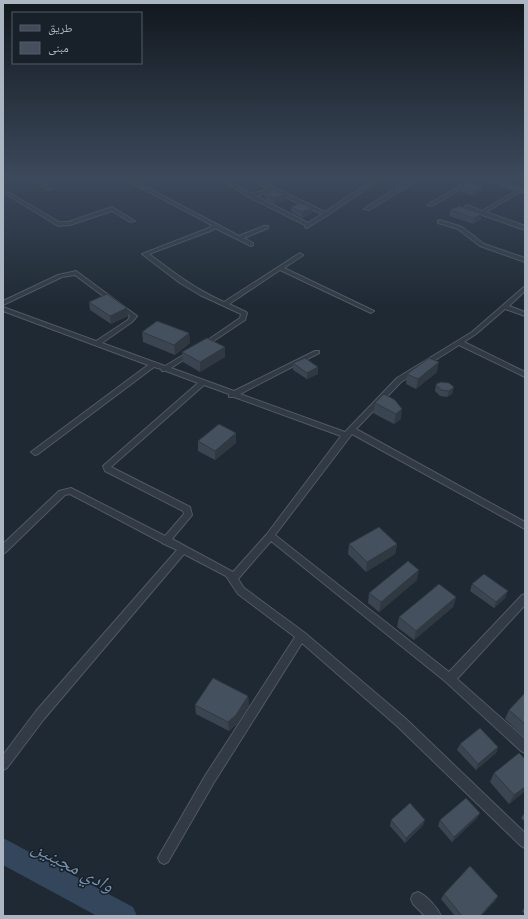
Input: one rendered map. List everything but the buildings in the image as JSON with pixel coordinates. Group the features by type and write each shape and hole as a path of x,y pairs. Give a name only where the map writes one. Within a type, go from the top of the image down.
{"street":[{"path":"51,220 58,224 68,224 80,220"},
{"path":"204,220 252,244"},
{"path":"298,220 308,225 316,220"},
{"path":"503,220 525,228"},
{"path":"440,222 460,228 482,245 525,260"},
{"path":"164,370 243,319 244,313 202,294 182,282 145,254 216,226"},
{"path":"239,238 266,227"},
{"path":"225,304 300,255"},
{"path":"280,268 371,311"},
{"path":"3,303 60,276 76,273 134,316 130,321 96,344"},
{"path":"234,578 270,536 349,433 399,380 460,343 525,288"},
{"path":"504,306 525,314"},
{"path":"3,309 232,395 349,433 525,526"},
{"path":"460,343 525,375"},
{"path":"232,395 317,352"},
{"path":"35,452 152,365"},
{"path":"165,540 188,515 187,509 108,470 107,466 202,383"},
{"path":"3,550 66,491 77,492 182,550 229,573 234,578 241,591 301,636 401,722 525,842"},
{"path":"270,536 450,679 525,747"},
{"path":"3,764 40,715 182,550"},
{"path":"450,679 525,598"},
{"path":"164,858 210,780 301,636"},
{"path":"418,899 434,916"}],"waterway":[{"name":"وادي مجينين","path":"3,851 124,916"}]}
